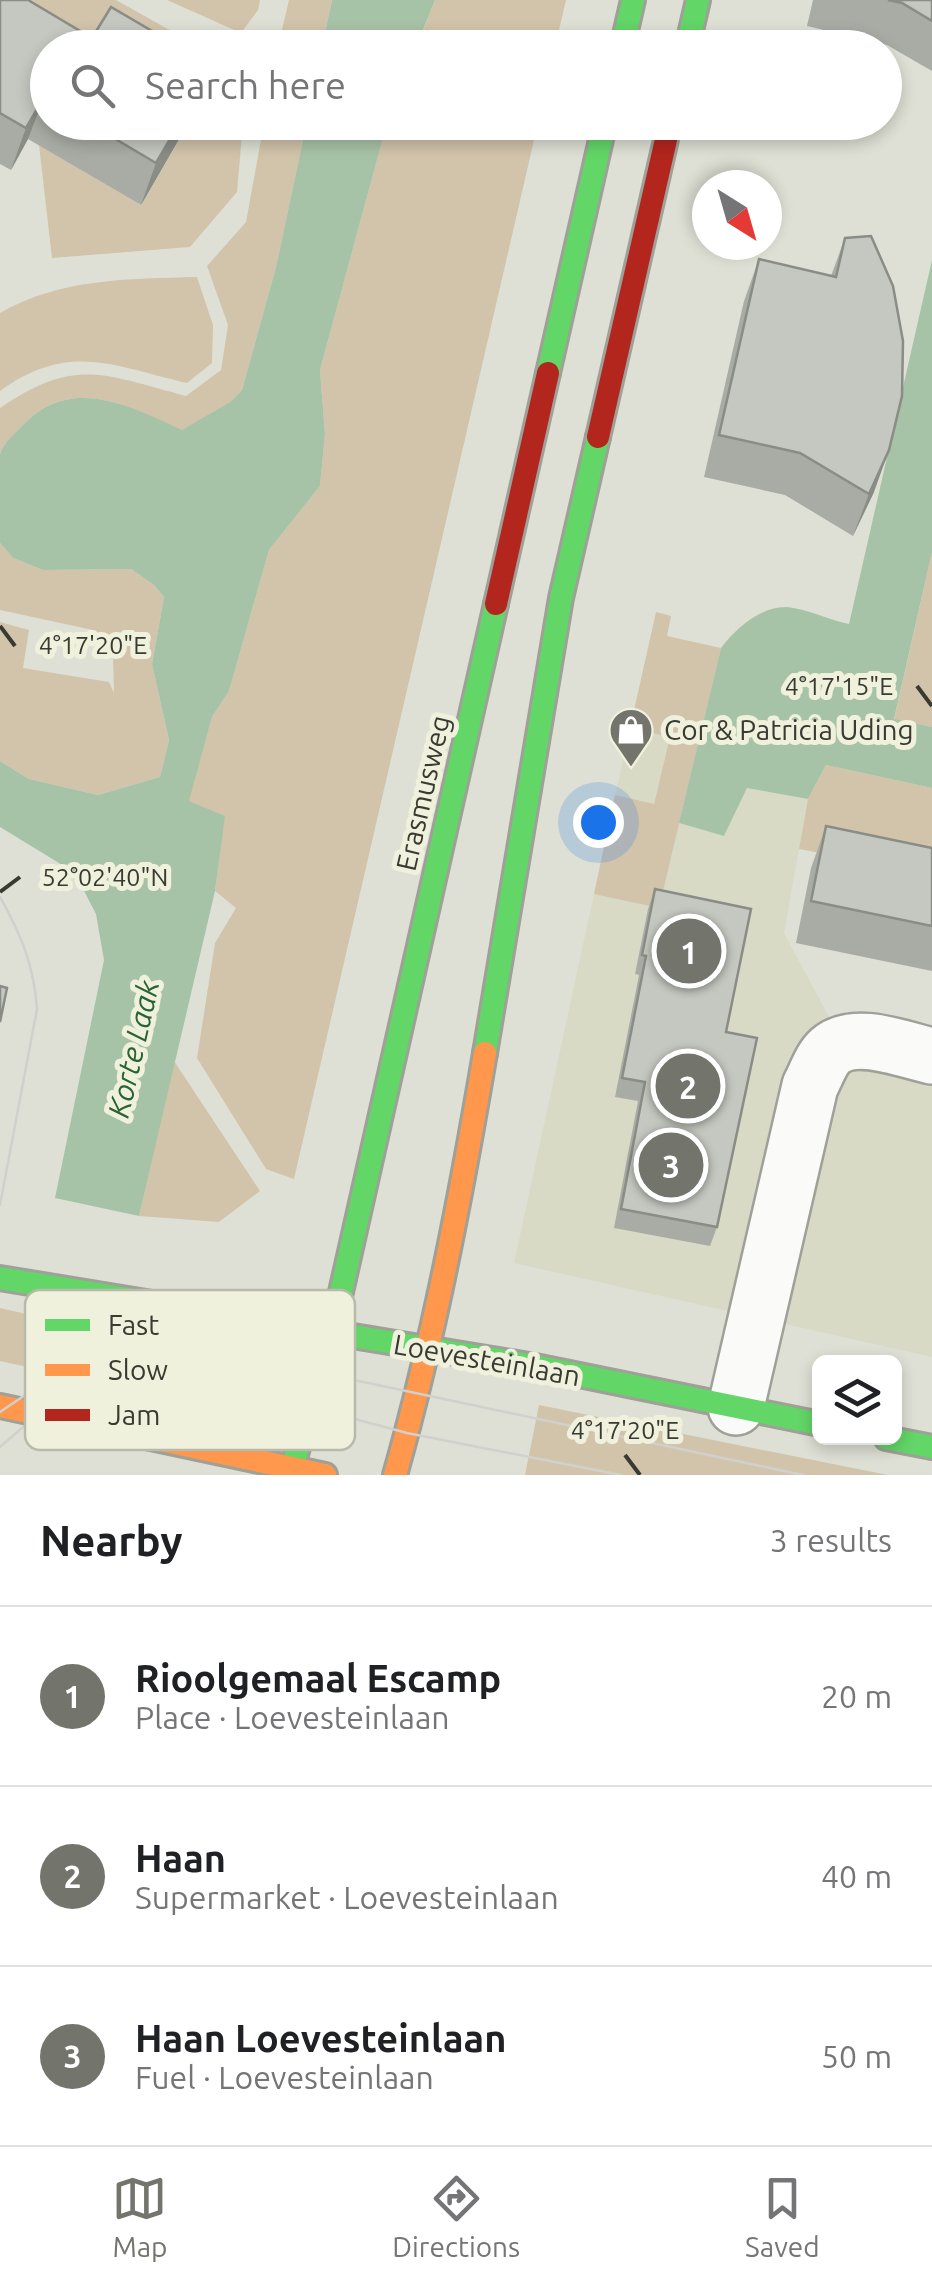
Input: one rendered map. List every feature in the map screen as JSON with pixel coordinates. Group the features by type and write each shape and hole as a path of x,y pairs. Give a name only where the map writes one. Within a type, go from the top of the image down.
{"main road":[{"path":"626,30 632,0"},
{"path":"691,30 698,0"},
{"name":"Erasmusweg","path":"341,1290 601,140"},
{"path":"394,1475 428,1350 468,1152 561,598 666,140"},
{"name":"Loevesteinlaan","path":"0,1278 68,1290"},
{"name":"Loevesteinlaan","path":"355,1336 535,1366 812,1422"},
{"path":"0,1406 25,1412"},
{"path":"902,1441 932,1447"},
{"path":"194,1450 291,1472 325,1475"}],"street":[{"path":"736,1408 810,1086 829,1052 843,1043 864,1041 932,1056"}],"shaded area":[{"path":"0,0 116,0 170,30 30,30"},
{"path":"167,0 260,0 258,10 243,30 234,30"},
{"path":"289,0 332,0 326,30 282,30"},
{"path":"435,0 566,0 559,30 423,30"},
{"path":"179,140 242,140 237,192 190,247 52,258 39,145 141,205"},
{"path":"261,140 303,140 276,267 242,390 230,402 182,431 142,412 102,400 61,401 42,409 24,424 0,454 0,408 50,381 71,376 112,377 186,396 221,370 228,325 207,266 246,222"},
{"path":"382,140 534,140 294,1179 266,1169 197,1058 215,943 236,908 215,891 224,817 188,802 212,717 229,691 269,550 320,486 325,434 320,370"},
{"path":"197,277 213,325 212,363 187,383 114,365 70,362 48,366 0,391 0,313 23,301 71,287 120,280"},
{"path":"0,543 13,558 43,570 131,569 164,597 152,664 169,740 160,777 98,795 29,779 0,761 0,622 29,630 23,668 109,682 114,693 113,659 93,630 0,610"},
{"path":"932,552 932,727 894,720"},
{"path":"656,612 671,616 667,636 721,648 659,908 594,894 615,795 654,804 670,737 630,728"},
{"path":"630,728 670,736 632,902 659,908 679,823 724,836 747,788 808,799 784,933 843,1043 932,1056 932,1357 514,1263"},
{"path":"826,765 932,788 932,874 799,849 808,799"},
{"path":"174,1061 260,1191 219,1222 139,1216"},
{"path":"0,1308 25,1314 25,1367 0,1361"},
{"path":"539,1405 888,1475 525,1475"}],"water":[{"path":"332,0 435,0 423,30 326,30"},
{"name":"Korte Laak","path":"303,140 382,140 320,370 325,434 320,486 269,550 229,691 212,717 189,801 225,816 215,891 139,1216 55,1198 104,960 96,914 82,887 59,863 0,827 0,761 29,779 98,795 160,777 169,740 152,664 164,597 131,569 43,570 13,558 0,543 0,454 24,424 42,409 61,401 81,398 122,405 182,430 230,402 242,390 276,267"},
{"path":"932,260 932,552 894,719 932,727 932,788 826,765 808,799 747,788 724,836 679,823 721,648 741,626 777,608 795,608 849,624"}],"building":[{"path":"0,0 28,0 79,30 30,30 30,121 26,128 0,113"},
{"path":"888,0 932,0 932,21 902,3"},
{"path":"111,7 150,30 97,30"},
{"path":"117,140 169,140 156,163"},
{"path":"871,236 893,286 903,341 902,396 889,450 869,494 800,453 719,435 759,260 836,277 845,238"},
{"path":"826,826 932,848 932,926 811,901"},
{"path":"655,889 751,909 726,1032 757,1038 717,1227 621,1209 645,1082 622,1078"},
{"path":"0,986 7,988 0,1022"}],"tram line":[{"path":"0,897 25,951 37,1009 0,1205"},
{"path":"355,1380 803,1475"},
{"path":"0,1412 25,1395"},
{"path":"355,1419 621,1475"},
{"path":"0,1447 25,1426"}],"traffic: fast":[{"path":"626,30 633,0"},
{"path":"691,30 698,0"},
{"path":"548,373 601,140"},
{"path":"485,1053 561,598 598,437"},
{"path":"341,1290 496,604"},
{"path":"0,1278 73,1290"},
{"path":"355,1336 535,1366 812,1422"},
{"path":"902,1441 932,1447"},
{"path":"290,1475 297,1450"}],"traffic: slow":[{"path":"395,1475 446,1265 485,1053"},
{"path":"0,1406 25,1411"},
{"path":"207,1450 325,1475"}],"traffic: jam":[{"path":"598,437 666,140"},
{"path":"496,604 548,373"}],"place":[{"name":"Cor & Patricia Uding","path":"631,768"},
{"name":"Rioolgemaal Escamp","path":"689,951"},
{"name":"Haan","path":"688,1086"},
{"name":"Haan Loevesteinlaan","path":"671,1165"}]}
